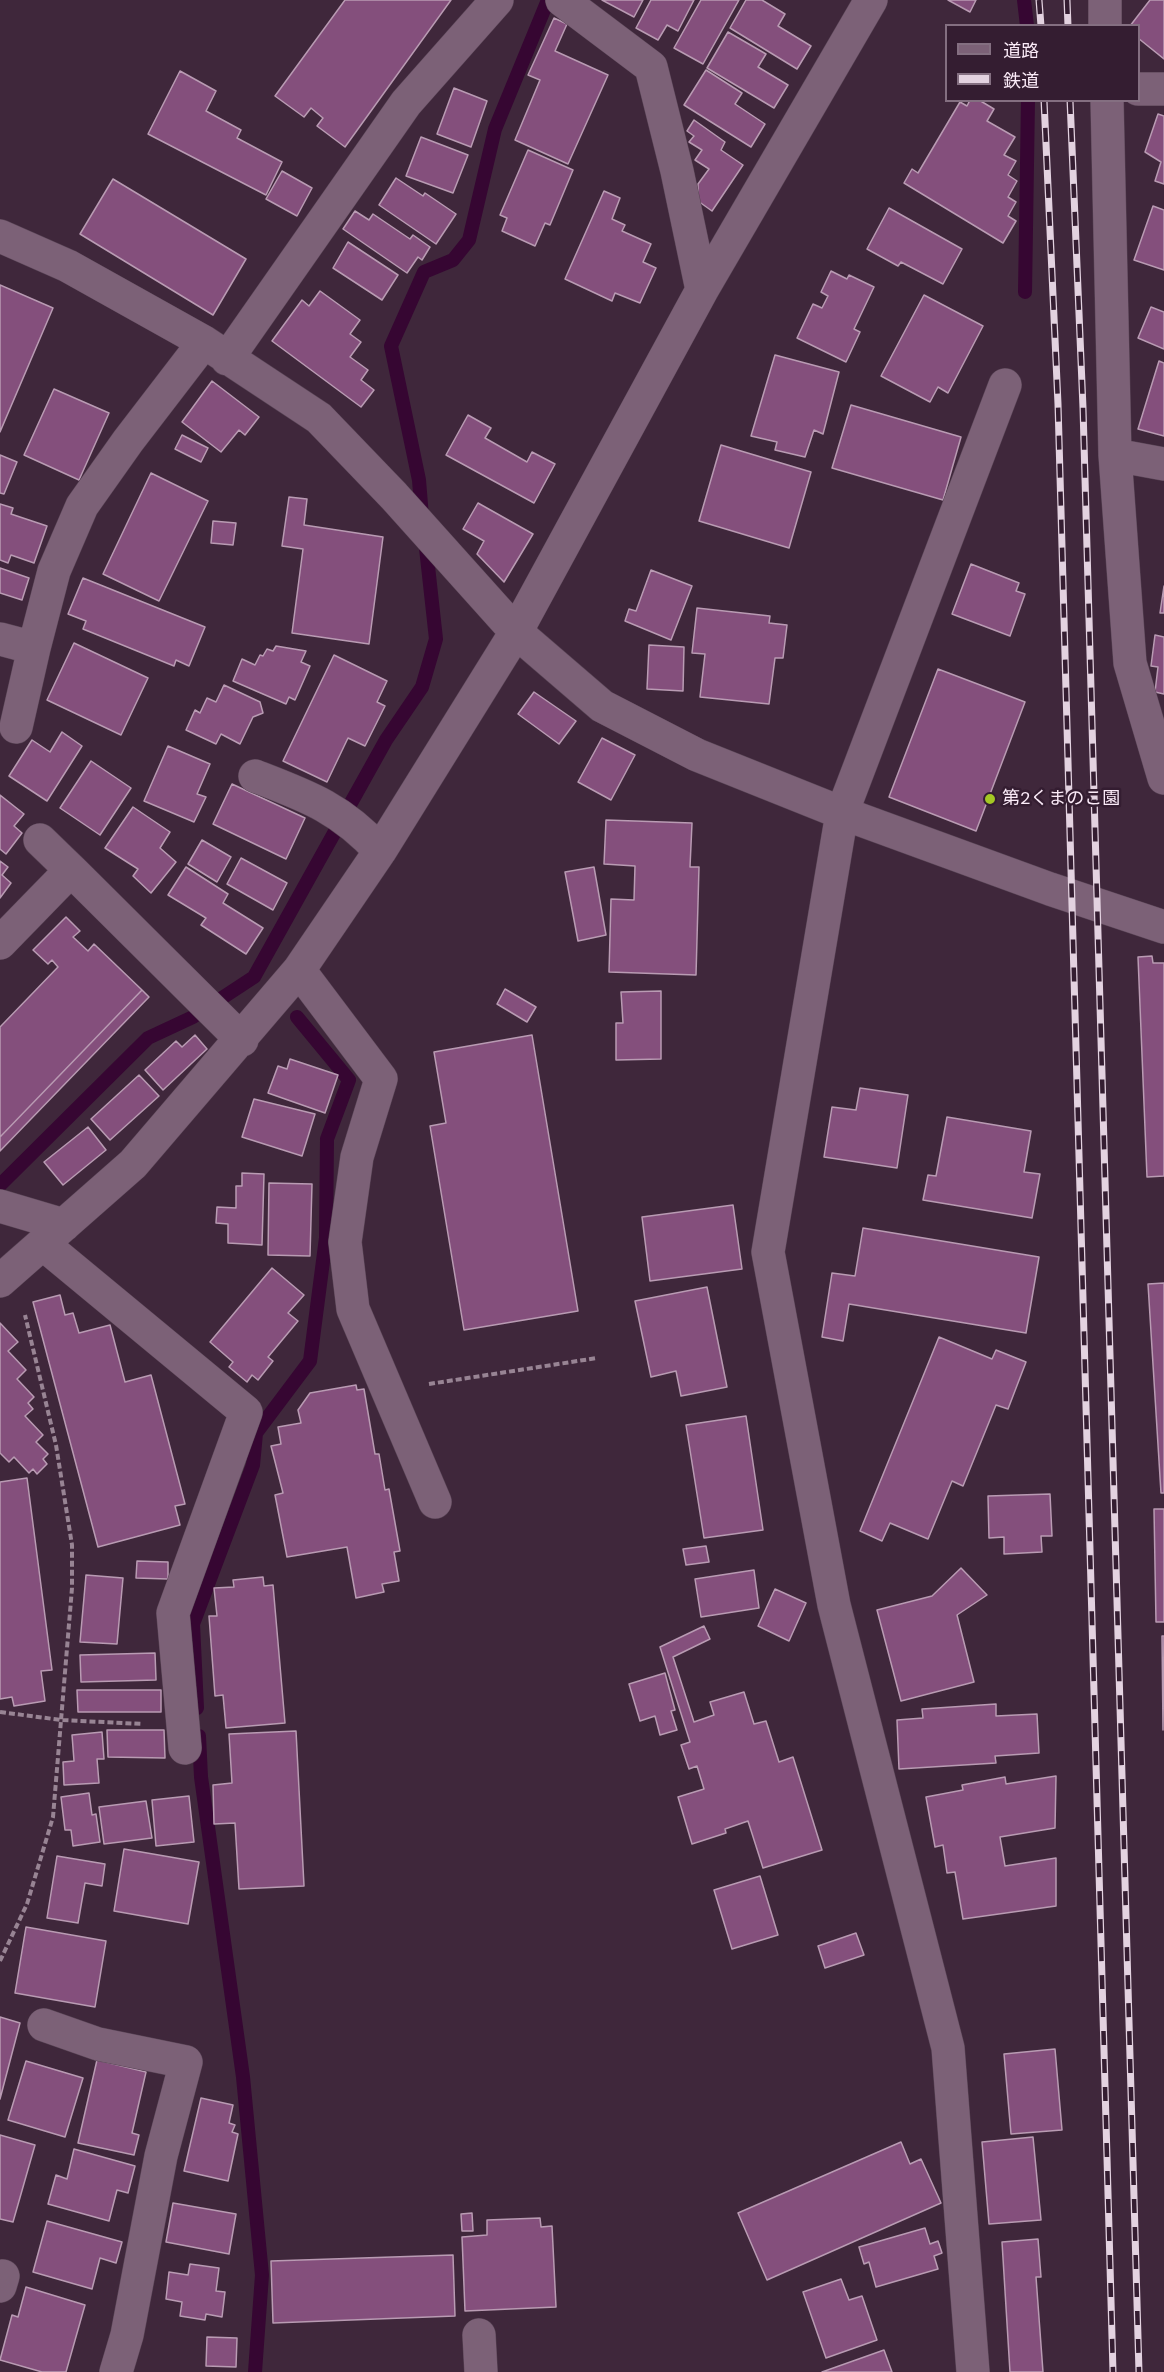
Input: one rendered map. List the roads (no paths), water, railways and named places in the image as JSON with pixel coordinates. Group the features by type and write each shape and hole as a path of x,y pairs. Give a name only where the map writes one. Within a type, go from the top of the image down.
{"street":[{"path":"16,727 54,571 82,507 128,441 216,350 406,103 497,0"},
{"path":"7,1275 133,1164 234,1031 299,970 371,841 516,632 702,291 871,0"},
{"path":"1104,0 1105,24"},
{"path":"567,2 651,67 702,291"},
{"path":"1140,89 1164,89"},
{"path":"1107,102 1116,455 1130,663 1164,778"},
{"path":"0,236 69,266 216,350 319,418 394,496 448,559 516,632 602,706 697,755 842,813 1050,889 1164,927"},
{"path":"973,2372 948,2048 834,1605 768,1252 842,813 1005,385"},
{"path":"1116,455 1164,464"},
{"path":"0,639 34,648"},
{"path":"255,776 320,801 371,841"},
{"path":"40,840 234,1031"},
{"path":"0,943 71,870"},
{"path":"299,970 381,1079 357,1156 345,1242 353,1309 390,1390 435,1502"},
{"path":"2,1207 54,1234 246,1412 173,1613 184,1737"},
{"path":"44,2025 98,2044 186,2062 161,2156 127,2335 116,2372"},
{"path":"479,2335 481,2372"}],"waterway":[{"path":"422,517 419,480 391,346 424,272 453,260 469,240 495,129 548,0"},
{"path":"1024,0 1027,24"},
{"path":"1025,292 1028,102"},
{"path":"0,1185 148,1038 193,1017 254,977 386,740 422,687 436,639 425,539"},
{"path":"197,1708 193,1624 253,1465 256,1433 310,1361 326,1238 327,1139 349,1080 297,1017"},
{"path":"199,1736 201,1777 243,2077 262,2275 255,2372"}],"railway":[{"path":"1039,0 1041,24"},
{"path":"1067,0 1068,24"},
{"path":"1044,102 1058,404 1113,2372"},
{"path":"1070,102 1083,408 1139,2372"}],"place":[{"name":"第2くまのこ園","path":"990,799"}]}
